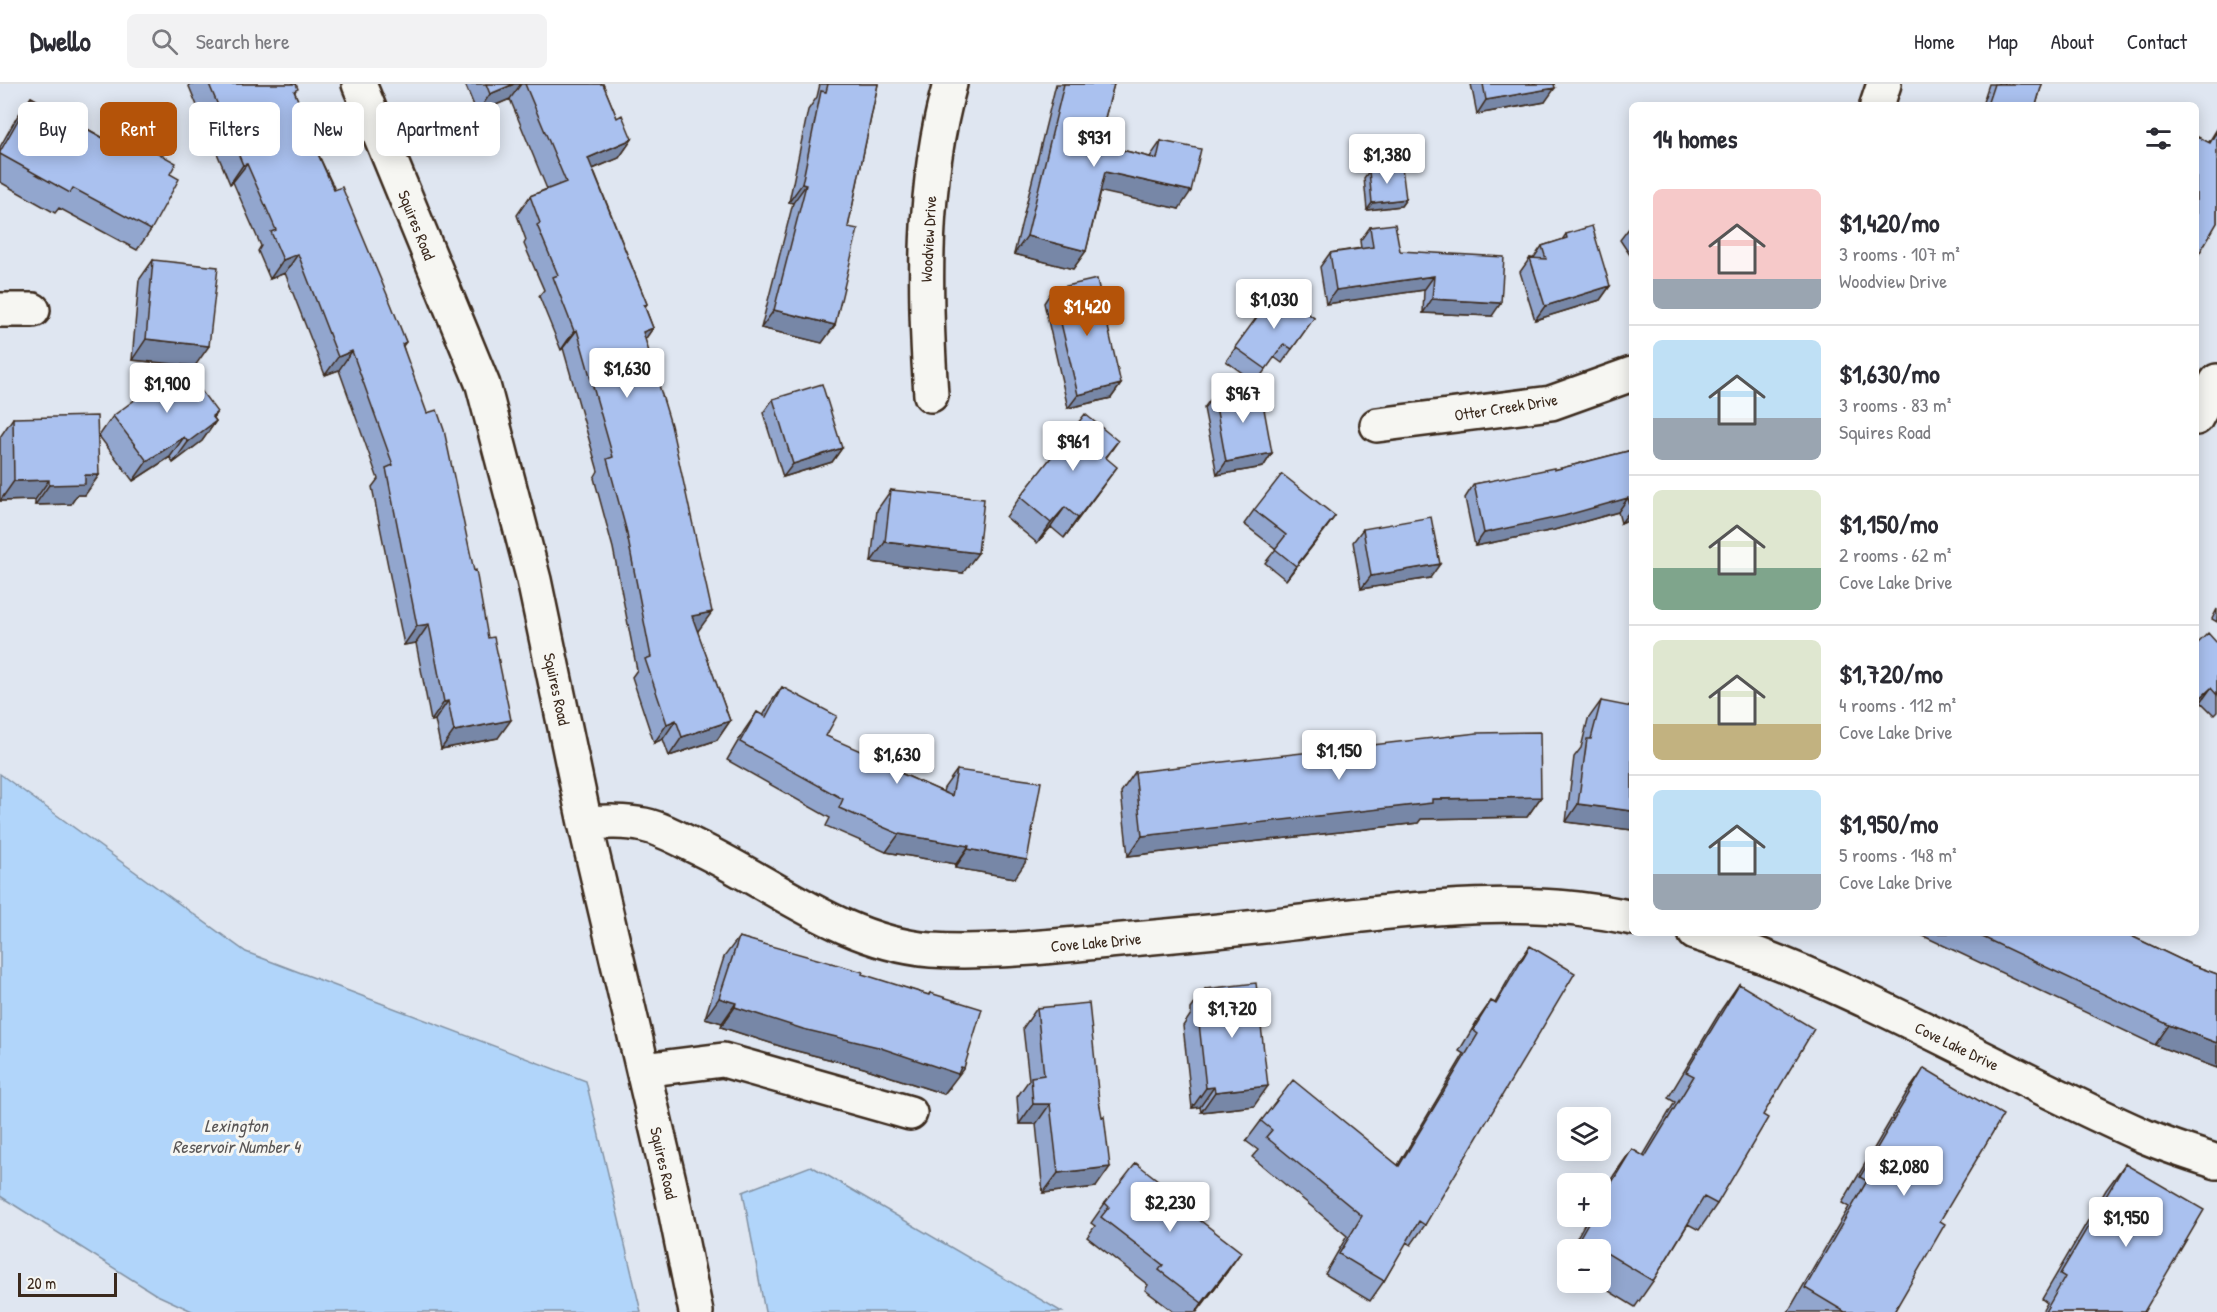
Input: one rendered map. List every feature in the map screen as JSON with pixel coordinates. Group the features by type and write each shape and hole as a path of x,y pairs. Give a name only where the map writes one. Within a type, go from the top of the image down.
{"street":[{"name":"Squires Road","path":"359,84 483,385 534,580 585,823 643,1070 696,1312"},
{"name":"Woodview Drive","path":"931,395 925,305 926,243 934,159 950,84"},
{"path":"1878,102 1884,84"},
{"path":"0,310 33,310"},
{"name":"Otter Creek Drive","path":"1377,425 1551,403 1629,375"},
{"path":"2199,413 2217,381"},
{"name":"Cove Lake Drive","path":"585,823 625,822 670,834 730,862 842,926 882,939 926,949 1003,951 1290,923 1432,906 1501,905 1556,908 1629,918"},
{"name":"Cove Lake Drive","path":"1704,936 1769,959 1917,1026 2145,1137 2217,1162"},
{"path":"643,1070 723,1060 910,1113"}],"water":[{"name":"Lexington Reservoir Number 4","path":"0,774 246,952 586,1081 641,1312 194,1312 155,1294 0,1196"},
{"path":"811,1166 1062,1312 765,1312 743,1192"}],"building":[{"path":"209,84 296,84 298,89 294,91 299,102 292,102 292,156 319,156 334,190 342,187 406,342 402,344 427,413 437,410 444,430 474,571 476,570 488,638 494,637 511,720 454,731 448,701 444,702 429,624 417,626 386,468 393,465 352,351 338,357 298,254 283,260 271,232 276,230 247,164 243,165 239,156 280,156 280,102 217,102"},
{"path":"486,84 514,84 490,94"},
{"path":"525,84 603,84 617,118 622,115 632,139 588,158 647,304 644,305 653,328 643,332 671,425 712,612 692,616 730,721 682,737 676,720 667,724 645,659 651,657 626,529 607,459 613,457 577,330 574,331 553,277 558,275 537,225 540,223 530,196 566,182"},
{"path":"828,84 878,84 848,227 858,229 835,325 774,310 806,185 802,184 821,91 826,92"},
{"path":"1064,84 1114,84 1098,144 1157,159 1161,141 1201,149 1191,191 1105,172 1086,251 1027,236"},
{"path":"1483,84 1554,84 1555,88 1486,100"},
{"path":"1994,84 2042,84 2037,102 1988,102"},
{"path":"31,97 40,102 28,102"},
{"path":"18,120 18,156 88,156 88,130 100,136 100,156 163,156 176,163 170,174 179,179 151,230 73,188 70,193 0,152"},
{"path":"2217,131 2217,223 2199,254 2199,138 2210,143"},
{"path":"1402,167 1406,199 1372,203 1369,171"},
{"path":"1395,224 1400,251 1504,257 1501,303 1432,299 1434,276 1336,290 1330,253 1373,247 1370,227"},
{"path":"1592,226 1610,286 1545,306 1530,258 1546,259 1542,246 1567,238 1566,234"},
{"path":"153,260 218,267 209,346 146,339"},
{"path":"1097,279 1121,384 1078,395 1053,289"},
{"path":"1276,291 1314,318 1292,349 1284,344 1266,369 1235,347"},
{"path":"182,365 217,412 212,416 216,421 188,442 184,437 147,461 113,416"},
{"path":"822,384 842,448 793,464 773,399"},
{"path":"1260,387 1272,453 1226,462 1214,395"},
{"path":"1085,414 1118,441 1105,457 1117,467 1078,518 1065,507 1051,523 1020,497"},
{"path":"97,416 99,475 85,475 85,484 49,485 49,480 14,481 13,418"},
{"path":"1629,451 1629,502 1628,498 1564,516 1484,533 1474,484 1554,468 1554,470"},
{"path":"1282,474 1335,516 1296,566 1275,549 1286,535 1254,510"},
{"path":"891,490 984,499 978,553 885,542"},
{"path":"1431,517 1440,564 1371,576 1363,529"},
{"path":"2208,633 2217,643 2217,695 2211,688 2199,699 2199,642"},
{"path":"782,687 837,716 826,736 899,768 898,772 952,796 957,770 1041,782 1027,860 968,849 969,846 899,834 839,808 843,799 740,742 757,712 766,717"},
{"path":"1601,701 1629,706 1629,811 1578,804 1587,739 1591,739"},
{"path":"1540,732 1541,797 1432,799 1432,803 1142,836 1135,772 1477,733"},
{"path":"1980,936 2131,936 2192,965 2217,974 2217,1043 2169,1025"},
{"path":"739,937 982,1009 964,1068 961,1067 958,1074 878,1047 803,1029 735,1007 736,1003 719,998"},
{"path":"1530,946 1575,973 1425,1225 1419,1221 1384,1281 1339,1254 1362,1216 1266,1137 1272,1130 1261,1121 1293,1080 1399,1166 1478,1034 1473,1030 1491,1001 1496,1004"},
{"path":"1256,983 1268,1086 1215,1092 1214,1087 1206,1088 1197,1005 1206,1004 1205,989"},
{"path":"1739,984 1814,1029 1763,1115 1768,1118 1717,1204 1704,1197 1653,1281 1611,1256 1611,1239 1580,1237 1586,1227 1611,1227 1611,1184 1632,1149 1645,1157 1694,1076 1686,1072"},
{"path":"1089,1003 1099,1101 1102,1117 1104,1116 1110,1167 1058,1173 1050,1104 1033,1104 1031,1077 1044,1075 1037,1008"},
{"path":"1924,1068 2003,1115 1940,1221 1945,1224 1894,1312 1845,1312 1805,1288 1867,1181 1860,1177"},
{"path":"1136,1163 1191,1206 1188,1211 1241,1252 1202,1303 1159,1270 1163,1265 1101,1217 1109,1207 1105,1203"},
{"path":"2125,1164 2204,1210 2144,1312 2045,1312 2065,1277 2060,1274"}]}
